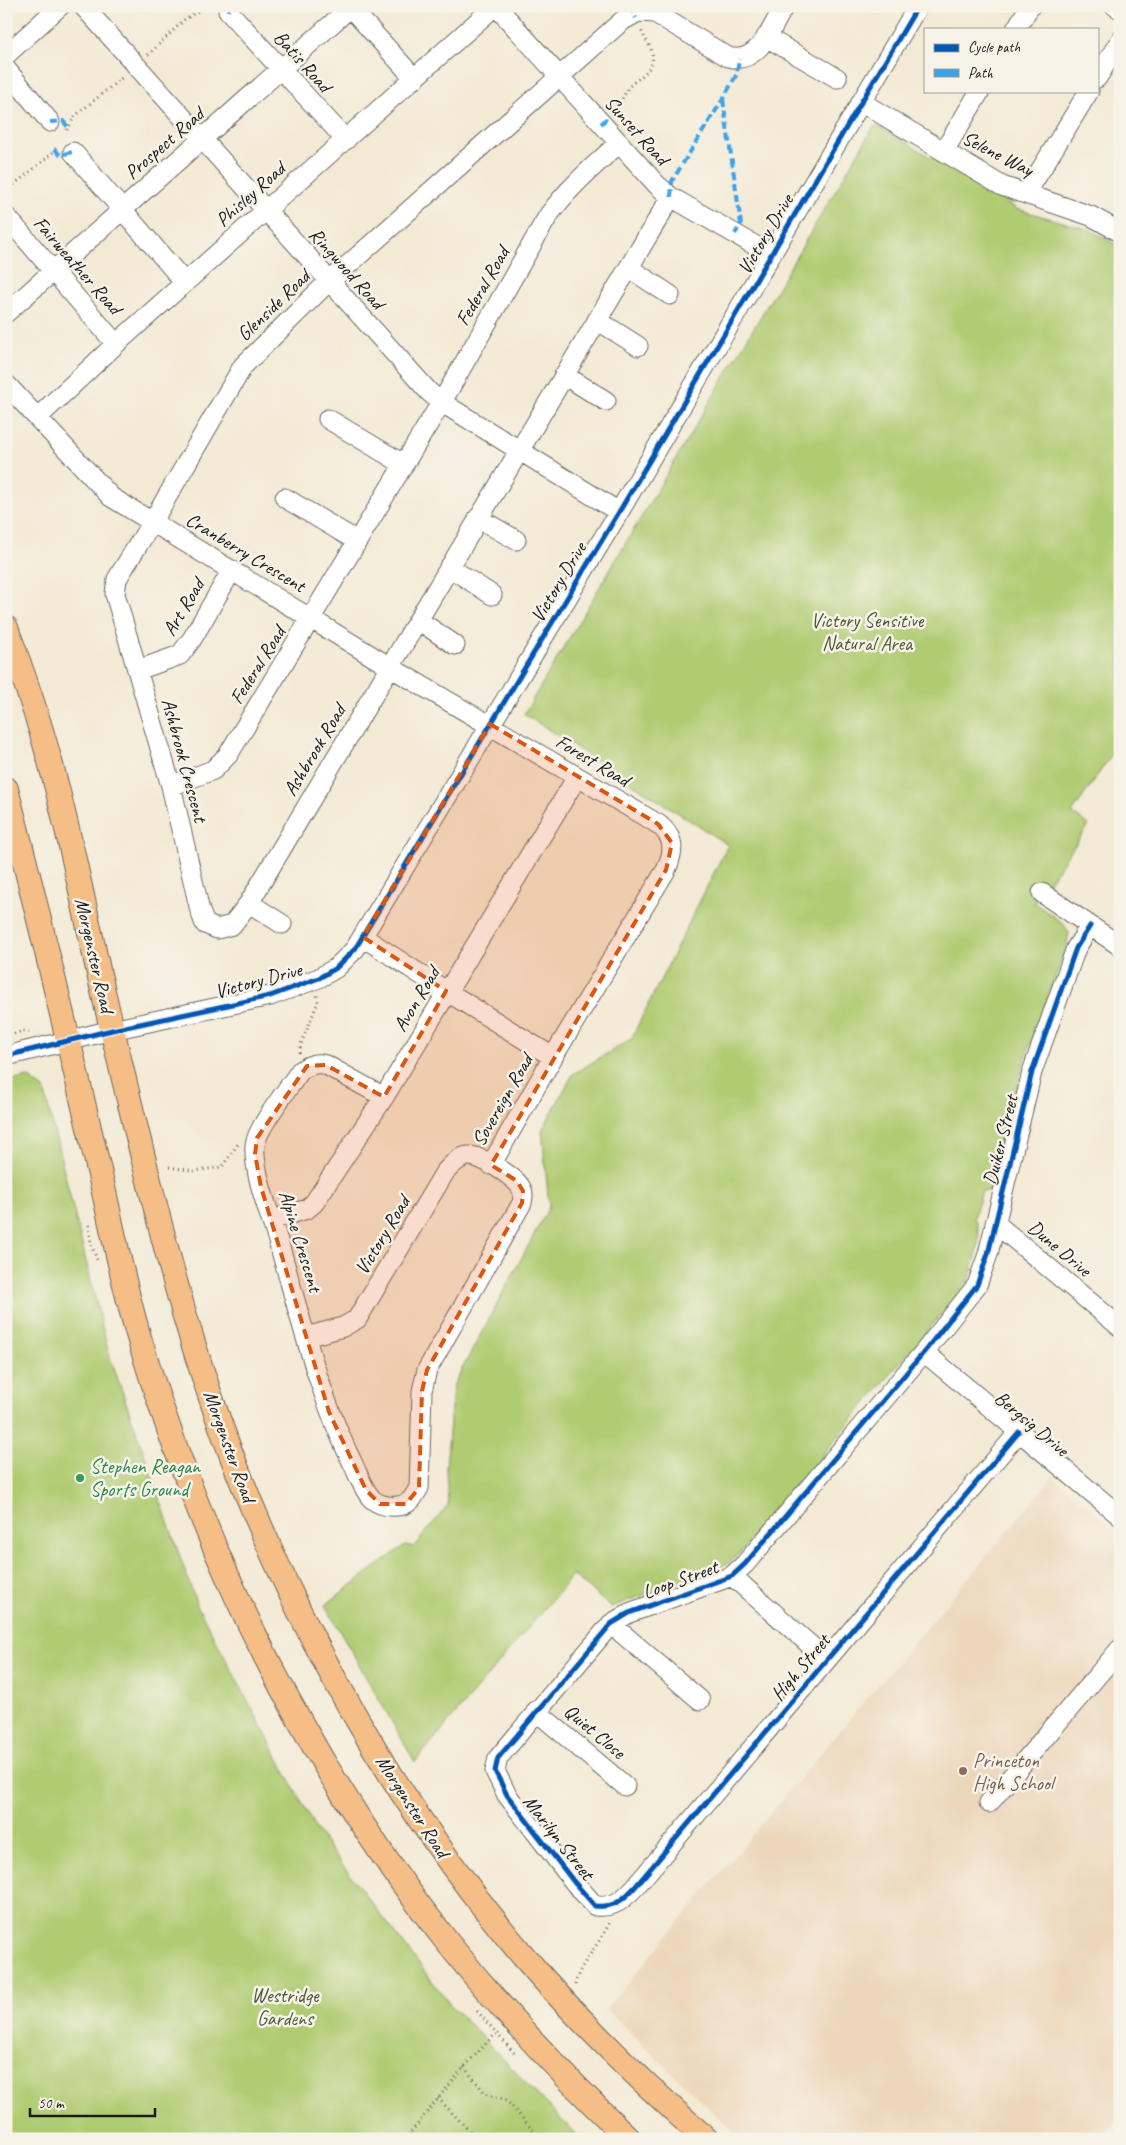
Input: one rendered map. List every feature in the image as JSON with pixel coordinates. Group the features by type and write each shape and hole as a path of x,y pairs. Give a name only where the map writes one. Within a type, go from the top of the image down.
{"main road":[{"name":"Morgenster Road","path":"6,628 49,758 112,1030 176,1284 218,1416 254,1513 322,1657 355,1717 447,1859 552,1989 655,2093 706,2139"},
{"path":"6,789 140,1341 172,1438 209,1533 281,1686 377,1846 447,1941 498,2004 542,2053 629,2139"}],"street":[{"path":"6,55 60,6"},
{"name":"Ringwood Road","path":"83,6 422,385 441,402 619,512"},
{"name":"Sunset Road","path":"496,6 618,144 657,185 671,196 770,254"},
{"name":"Phisley Road","path":"37,418 116,344 496,6"},
{"name":"Glenside Road","path":"152,522 243,366 329,282 622,21 638,12 655,13 734,59 751,55 766,37 784,6"},
{"name":"Victory Drive","path":"6,1056 112,1030 270,996 304,985 336,968 355,949 619,512 918,6"},
{"path":"1017,28 1030,6"},
{"path":"1115,6 1120,9"},
{"path":"351,7 414,79"},
{"name":"Prospect Road","path":"6,313 351,7"},
{"name":"Batis Road","path":"228,11 346,140"},
{"path":"766,37 836,78"},
{"path":"1098,76 1120,41"},
{"path":"6,69 50,122"},
{"path":"944,151 979,92"},
{"path":"1029,195 1032,184 1088,92"},
{"name":"Selene Way","path":"861,102 1002,186 1091,216 1120,232"},
{"name":"Federal Road","path":"171,786 201,776 221,764 441,402 561,198 618,144"},
{"path":"66,147 184,283"},
{"name":"Ashbrook Road","path":"249,903 671,196"},
{"name":"Fairweather Road","path":"6,216 116,344"},
{"path":"628,268 670,295"},
{"path":"597,320 638,346"},
{"path":"564,375 606,402"},
{"name":"Cranberry Crescent","path":"6,384 111,497 390,667 490,724"},
{"path":"328,419 403,464"},
{"path":"285,498 357,541"},
{"path":"478,518 516,540"},
{"name":"Ashbrook Crescent","path":"152,522 117,579 115,594 171,786 200,911 205,924 217,930 232,925 249,903"},
{"path":"449,566 492,595"},
{"name":"Art Road","path":"138,670 180,655 192,639 232,570"},
{"path":"418,620 455,646"},
{"name":"Forest Road","path":"490,724 658,824 670,837"},
{"name":"Avon Road","path":"272,1220 307,1209 314,1203 384,1097 446,991 577,777"},
{"name":"Sovereign Road","path":"389,1506 406,1504 412,1499 419,1488 422,1391 427,1370 522,1203 523,1191 517,1181 491,1164 666,870 673,850 670,837"},
{"path":"1042,893 1120,946"},
{"path":"249,903 282,924"},
{"name":"Duiker Street","path":"924,1352 977,1285 988,1254 1032,1072 1076,948 1090,926"},
{"path":"363,937 553,1057"},
{"path":"300,1071 316,1063 326,1065 384,1097"},
{"name":"Alpine Crescent","path":"300,1071 260,1132 255,1154 262,1187 329,1412 347,1452 372,1499 389,1506"},
{"name":"Victory Road","path":"306,1338 343,1327 357,1319 445,1172 456,1161 471,1156 491,1164"},
{"name":"Dune Drive","path":"995,1223 1120,1327"},
{"name":"Bergsig Drive","path":"924,1352 1120,1516"},
{"name":"Loop Street","path":"498,1758 536,1710 612,1624 629,1613 732,1576 745,1564 924,1352"},
{"name":"High Street","path":"595,1906 611,1906 624,1899 1019,1432"},
{"path":"732,1576 826,1659"},
{"path":"612,1624 700,1700"},
{"path":"989,1803 1120,1648"},
{"name":"Quiet Close","path":"536,1710 625,1786"},
{"name":"Marilyn Street","path":"498,1758 495,1771 507,1795 574,1882 595,1906"}],"path":[{"path":"142,60 184,20 206,6"},
{"path":"608,117 620,106 628,88 649,69 653,62 654,55 639,26"},
{"path":"64,134 75,116 130,71"},
{"path":"6,191 52,154 66,147"},
{"path":"300,1071 300,1044 318,1002 316,992"},
{"path":"169,1167 195,1171 222,1167 241,1140 260,1132"},
{"path":"574,1984 582,1966 605,1934 612,1916"},
{"path":"407,2139 438,2098 495,2034"},
{"path":"464,2067 485,2093 506,2100 541,2139"},
{"path":"438,2098 477,2139"},
{"path":"411,2132 418,2139"},
{"path":"349,2139 356,2139"}],"highlighted area":[{"path":"490,724 658,824 672,843 666,870 491,1165 517,1181 523,1191 522,1203 427,1370 422,1391 419,1488 406,1504 380,1504 366,1490 329,1412 261,1187 255,1154 257,1138 307,1066 326,1065 384,1097 446,991 363,937"}],"shaded area":[{"name":"Princeton High School","path":"1053,1477 1120,1533 1120,2115 1100,2139 741,2139 606,2009"}],"green space":[{"name":"Victory Sensitive Natural Area","path":"874,126 882,128 1017,209 1090,230 1120,247 1120,742 1072,813 1089,825 1034,903 1063,923 1069,933 1066,948 1024,1061 991,1191 982,1191 974,1218 979,1233 979,1241 969,1281 740,1553 729,1563 611,1607 573,1575 415,1762 325,1605 405,1545 414,1547 448,1505 446,1468 453,1386 549,1207 542,1130 573,1074 631,1039 728,845 524,714"},
{"name":"Westridge Gardens","path":"28,1077 44,1089 108,1351 197,1605 318,1833 449,2003 580,2139 6,2139 6,1082"}],"marked path":[{"path":"228,11 229,6"},
{"path":"630,6 636,18"},
{"path":"671,197 672,181 737,74 739,59"},
{"path":"723,99 741,224 735,234"},
{"path":"601,124 608,117"},
{"path":"50,122 63,121 68,127"},
{"path":"55,149 60,155 73,152"}],"cycle path":[{"path":"6,1056 112,1030 270,996 319,978 336,968 355,949 619,512 918,6"},
{"path":"1019,1432 635,1887 618,1902 608,1906 595,1906 574,1882 507,1795 495,1771 498,1758 611,1624 629,1613 732,1576 745,1564 924,1352 977,1285 988,1254 1032,1072 1076,948 1090,926"}],"place":[{"name":"Stephen Reagan Sports Ground","path":"80,1478"},
{"name":"Princeton High School","path":"963,1771"}]}
